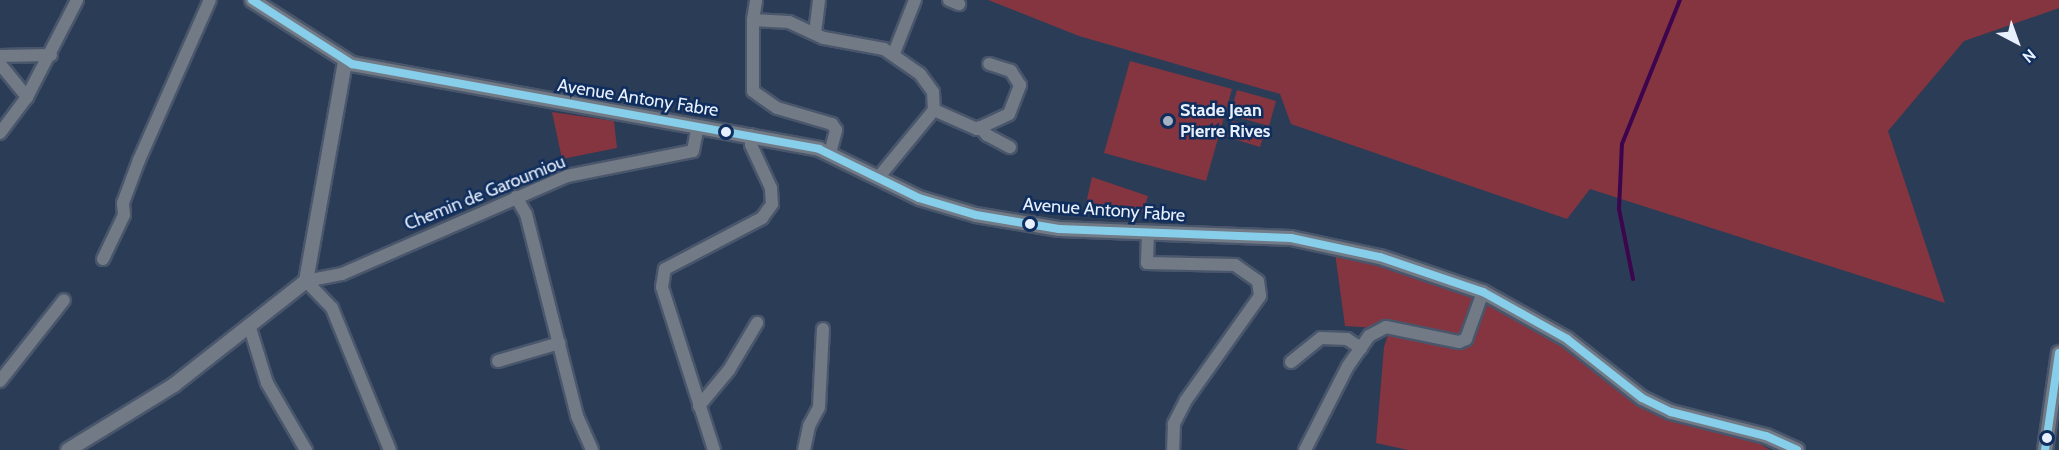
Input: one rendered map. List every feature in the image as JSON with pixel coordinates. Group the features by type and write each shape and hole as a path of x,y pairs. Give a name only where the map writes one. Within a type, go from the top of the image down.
{"street":[{"path":"0,133 27,97 51,55 77,0"},
{"path":"103,259 124,215 123,203 139,160 210,0"},
{"path":"68,450 174,385 250,328 306,281 345,62 252,0"},
{"path":"756,0 753,20 753,91 777,108 832,124 836,130 830,153"},
{"path":"815,33 819,0"},
{"path":"894,53 915,0"},
{"path":"753,20 789,22 815,33 894,53 920,74 933,92 934,110 878,178"},
{"path":"0,56 51,55"},
{"name":"Avenue Antony Fabre","path":"345,62 751,135 830,153 919,198 976,215 1059,229 1291,238 1380,257 1483,292 1567,339 1642,398 1681,415 1766,436 1797,450"},
{"path":"0,64 27,97"},
{"path":"980,127 1009,114 1020,85 1011,71 989,64"},
{"path":"934,110 980,127 987,135 1010,147"},
{"name":"Chemin de Garoumiou","path":"306,281 342,274 567,176 693,152 698,126"},
{"path":"714,450 662,287 665,269 762,218 772,204 771,188 751,145 751,135"},
{"path":"516,197 526,214 576,416 592,450"},
{"path":"1148,233 1147,264 1235,265 1258,281 1260,296 1186,400 1174,424 1173,450"},
{"path":"306,281 332,308 390,450"},
{"path":"1305,450 1361,348 1370,336 1386,327 1459,342 1466,339 1483,292"},
{"path":"0,381 64,300"},
{"path":"699,406 729,370 757,323"},
{"path":"250,328 267,384 306,450"},
{"path":"804,450 809,426 819,407 823,329"},
{"path":"1291,362 1321,338 1347,339 1361,348"},
{"path":"498,361 559,343"},
{"path":"2045,450 2059,353"}],"shaded area":[{"path":"988,0 2059,0 2059,8 1964,41 1888,131 1945,303 1590,189 1567,219 1291,124 1280,94 1079,36"},
{"name":"Stade Jean Pierre Rives","path":"1130,61 1232,89 1206,181 1104,153"},
{"path":"1237,90 1276,101 1269,126 1230,115"},
{"path":"552,112 614,121 617,148 562,159"},
{"path":"1232,121 1265,131 1260,147 1227,137"},
{"path":"1092,177 1148,196 1143,212 1085,208"},
{"path":"1335,253 1368,257 1462,287 1583,343 1675,419 1752,439 1770,450 1408,450 1376,443 1384,347 1390,329 1345,326"}],"waterway":[{"path":"1633,279 1619,209 1622,144 1680,0"}],"transit line":[{"path":"252,0 352,64 819,149 919,198 976,215 1059,229 1291,238 1380,257 1483,292 1567,339 1642,398 1671,412 1766,436 1797,450"},
{"path":"2045,450 2059,353"}],"place":[{"name":"Stade Jean Pierre Rives","path":"1168,121"}]}
